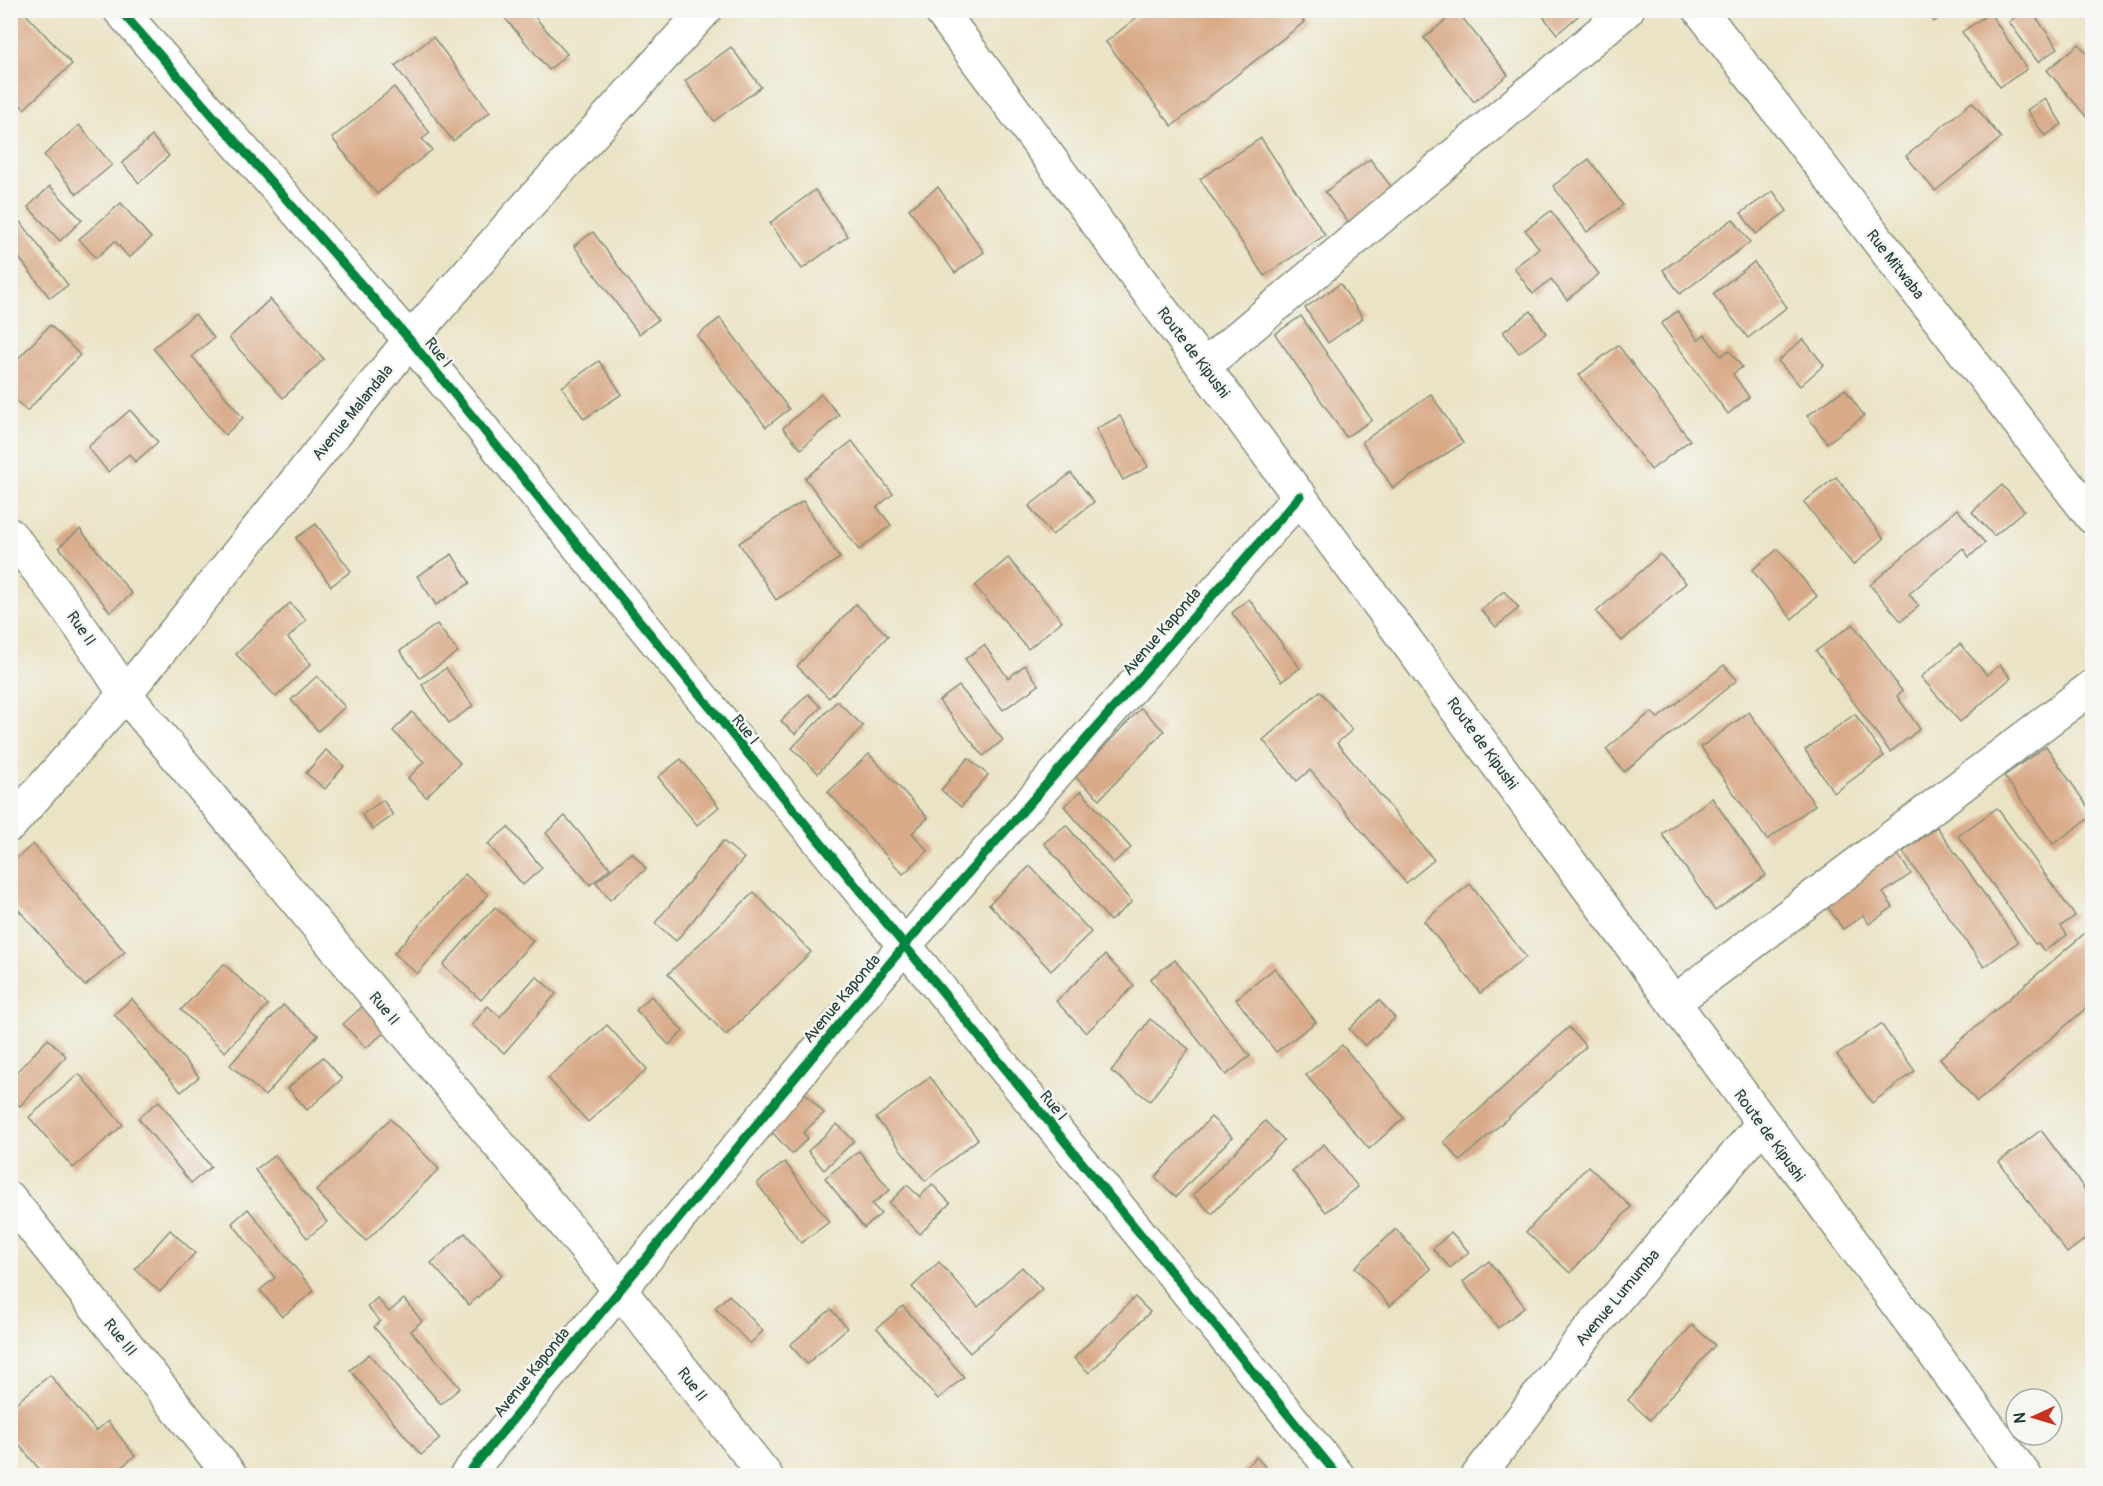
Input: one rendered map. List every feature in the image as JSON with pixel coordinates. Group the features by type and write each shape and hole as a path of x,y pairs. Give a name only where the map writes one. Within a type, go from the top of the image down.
{"main road":[{"name":"Rue I","path":"120,10 410,340 1338,1476"},
{"name":"Avenue Malandala","path":"10,825 125,694 410,340 516,218 705,10"},
{"name":"Route de Kipushi","path":"940,10 1762,1124 2025,1476"},
{"path":"1204,366 1627,10"},
{"name":"Rue Mitwaba","path":"1700,10 2092,517"},
{"name":"Avenue Kaponda","path":"466,1476 904,946 1300,496"},
{"name":"Rue II","path":"10,535 48,581 125,694 619,1289 766,1476"},
{"path":"1674,1002 2092,687"},
{"name":"Avenue Lumumba","path":"1478,1476 1579,1343 1762,1124"},
{"name":"Rue III","path":"10,1199 231,1476"}],"building":[{"path":"10,10 22,10 72,64 24,109 10,93"},
{"path":"498,10 529,10 567,54 549,70"},
{"path":"1146,10 1296,10 1304,22 1172,126 1106,42"},
{"path":"1538,10 1585,10 1557,34"},
{"path":"1926,10 1950,10 1934,22"},
{"path":"2025,10 2031,10 2058,48 2038,62 2009,22"},
{"path":"1457,11 1508,75 1474,102 1424,38"},
{"path":"1990,13 2027,69 2000,87 1962,32"},
{"path":"433,37 490,112 453,141 395,66"},
{"path":"2079,44 2092,60 2092,117 2089,120 2047,70"},
{"path":"731,47 761,87 714,121 685,81"},
{"path":"394,87 430,133 422,139 432,150 377,194 332,138"},
{"path":"2045,98 2062,124 2045,136 2027,110"},
{"path":"1972,102 2001,138 1935,191 1906,156"},
{"path":"79,125 112,165 77,194 44,155"},
{"path":"152,136 169,156 139,183 122,163"},
{"path":"1261,138 1325,235 1264,276 1200,179"},
{"path":"1370,159 1393,189 1349,223 1325,192"},
{"path":"1589,159 1623,205 1587,232 1553,186"},
{"path":"50,186 82,220 60,241 28,207"},
{"path":"938,187 984,252 955,273 909,209"},
{"path":"815,190 848,236 802,269 770,223"},
{"path":"1773,191 1787,211 1756,234 1741,213"},
{"path":"121,203 151,238 129,258 115,241 96,258 79,239"},
{"path":"1551,211 1599,274 1567,300 1551,279 1533,294 1514,268 1539,248 1525,230"},
{"path":"1733,219 1750,242 1680,294 1663,270"},
{"path":"21,222 68,285 50,298 10,246 10,231"},
{"path":"593,232 658,320 639,334 574,246"},
{"path":"1754,262 1787,307 1748,338 1713,294"},
{"path":"1340,284 1363,318 1328,343 1305,308"},
{"path":"270,299 324,359 283,398 229,338"},
{"path":"1531,311 1546,333 1519,353 1503,332"},
{"path":"1677,311 1698,340 1705,335 1721,356 1729,350 1742,367 1733,374 1749,397 1728,414 1661,324"},
{"path":"195,314 214,338 192,356 243,418 225,435 153,348"},
{"path":"1301,316 1372,420 1346,437 1275,334"},
{"path":"720,318 789,409 766,427 697,336"},
{"path":"50,325 80,355 27,411 10,395 10,367"},
{"path":"1803,339 1824,365 1800,386 1778,361"},
{"path":"1618,345 1690,440 1651,470 1579,375"},
{"path":"599,361 622,394 584,419 562,387"},
{"path":"1845,389 1864,416 1827,443 1807,416"},
{"path":"821,394 839,415 801,449 783,428"},
{"path":"1431,394 1463,443 1393,488 1362,442"},
{"path":"130,410 158,442 135,462 129,454 108,472 88,447"},
{"path":"1120,416 1148,467 1123,480 1096,429"},
{"path":"852,441 893,494 877,507 891,525 859,550 805,478"},
{"path":"1071,473 1094,502 1052,535 1029,506"},
{"path":"1836,477 1884,539 1853,565 1804,502"},
{"path":"2002,485 2024,510 1994,536 1972,512"},
{"path":"803,501 840,558 776,600 739,543"},
{"path":"1957,509 1985,543 1969,557 1963,548 1909,594 1919,606 1901,621 1870,585"},
{"path":"316,524 351,571 331,586 296,538"},
{"path":"80,529 132,594 110,612 59,547"},
{"path":"1778,549 1817,596 1792,619 1752,570"},
{"path":"452,554 470,583 436,605 417,576"},
{"path":"1660,554 1686,583 1622,641 1596,612"},
{"path":"1008,558 1062,621 1028,649 975,586"},
{"path":"1504,591 1519,608 1496,627 1481,610"},
{"path":"1249,599 1300,668 1282,681 1232,613"},
{"path":"290,603 306,620 288,638 311,664 276,697 236,654"},
{"path":"856,604 888,636 829,698 797,666"},
{"path":"437,624 458,652 420,678 400,651"},
{"path":"1853,624 1902,691 1897,696 1920,729 1890,752 1816,651"},
{"path":"1960,644 1987,675 2000,665 2011,678 1960,722 1921,677"},
{"path":"984,645 1008,678 1025,665 1039,685 1003,710 965,659"},
{"path":"1724,665 1737,680 1624,772 1606,749 1651,712 1658,718"},
{"path":"446,668 473,706 449,723 422,685"},
{"path":"317,676 345,707 318,731 291,700"},
{"path":"959,686 1003,740 983,756 939,701"},
{"path":"1320,691 1352,730 1337,743 1434,860 1406,883 1310,770 1297,781 1263,740"},
{"path":"808,694 821,707 795,734 781,721"},
{"path":"837,701 863,726 818,773 792,748"},
{"path":"1141,708 1164,731 1100,799 1075,777"},
{"path":"412,712 460,763 426,797 408,778 424,762 393,731"},
{"path":"1749,712 1815,805 1767,840 1701,747"},
{"path":"1855,714 1884,756 1834,793 1805,750"},
{"path":"2046,746 2092,813 2092,816 2053,844 2004,776"},
{"path":"326,750 344,766 325,789 306,773"},
{"path":"869,754 928,818 912,833 928,851 903,874 828,792"},
{"path":"968,758 988,775 961,807 941,790"},
{"path":"681,759 719,807 697,825 658,777"},
{"path":"1081,791 1131,848 1113,863 1064,806"},
{"path":"1712,798 1766,875 1715,911 1662,834"},
{"path":"383,800 393,815 373,830 362,815"},
{"path":"1997,808 2075,916 2061,926 2067,935 2044,951 2038,943 2035,944 1958,836"},
{"path":"565,816 610,868 590,885 546,833"},
{"path":"1066,825 1132,902 1110,921 1044,843"},
{"path":"508,827 542,868 523,885 488,844"},
{"path":"1937,827 2018,942 1984,967 1903,852"},
{"path":"723,841 744,858 676,941 655,923"},
{"path":"33,844 125,952 85,986 10,900 10,864"},
{"path":"1892,846 1911,874 1883,893 1893,907 1869,924 1863,915 1843,929 1820,896"},
{"path":"632,852 646,869 610,900 596,882"},
{"path":"1030,866 1091,932 1051,971 989,904"},
{"path":"465,874 488,895 417,974 394,953"},
{"path":"1470,884 1526,957 1480,993 1424,921"},
{"path":"754,892 811,952 726,1035 668,974"},
{"path":"495,907 533,941 481,1000 443,965"},
{"path":"2092,927 2092,1003 1977,1102 1940,1058"},
{"path":"1105,955 1134,986 1086,1033 1056,1001"},
{"path":"1175,960 1250,1056 1226,1075 1150,979"},
{"path":"224,964 268,1005 225,1052 181,1010"},
{"path":"1275,968 1316,1022 1276,1052 1236,999"},
{"path":"536,976 556,994 504,1053 472,1025 488,1006 500,1017"},
{"path":"651,996 683,1031 669,1045 636,1010"},
{"path":"132,999 199,1077 181,1092 114,1014"},
{"path":"371,999 393,1025 366,1048 343,1024"},
{"path":"1379,1000 1395,1018 1365,1046 1349,1029"},
{"path":"283,1005 318,1035 265,1096 230,1065"},
{"path":"1150,1019 1189,1049 1150,1101 1111,1071"},
{"path":"1881,1024 1915,1071 1872,1103 1837,1055"},
{"path":"607,1025 647,1069 588,1122 548,1078"},
{"path":"1569,1027 1586,1047 1460,1161 1444,1142"},
{"path":"48,1039 66,1056 20,1106 10,1097 10,1079"},
{"path":"1342,1045 1404,1118 1369,1149 1306,1075"},
{"path":"323,1057 342,1079 307,1110 288,1088"},
{"path":"79,1074 123,1125 73,1168 29,1117"},
{"path":"930,1077 978,1139 925,1181 876,1118"},
{"path":"802,1090 824,1113 803,1133 808,1138 792,1154 773,1133 755,1150"},
{"path":"159,1101 211,1167 191,1183 138,1118"},
{"path":"1211,1117 1232,1137 1176,1197 1155,1177"},
{"path":"390,1119 439,1169 366,1241 316,1191"},
{"path":"1265,1121 1284,1140 1212,1214 1193,1195"},
{"path":"837,1124 854,1141 824,1170 808,1151"},
{"path":"2041,1130 2092,1199 2092,1234 2067,1253 1999,1162"},
{"path":"1324,1144 1358,1187 1326,1212 1292,1171"},
{"path":"859,1151 890,1190 872,1204 881,1214 864,1228 825,1178"},
{"path":"275,1155 327,1222 307,1238 255,1170"},
{"path":"785,1162 829,1222 801,1243 757,1183"},
{"path":"1588,1166 1631,1207 1570,1273 1526,1232"},
{"path":"932,1184 950,1203 920,1234 889,1203 907,1185 920,1197"},
{"path":"248,1209 314,1291 282,1317 260,1290 275,1278 232,1223"},
{"path":"1396,1229 1431,1269 1390,1306 1355,1267"},
{"path":"170,1230 195,1253 160,1292 135,1269"},
{"path":"1451,1232 1469,1252 1450,1268 1433,1249"},
{"path":"465,1233 502,1275 469,1305 431,1263"},
{"path":"1489,1261 1525,1307 1498,1328 1463,1282"},
{"path":"939,1262 978,1307 1022,1267 1042,1289 970,1353 912,1287"},
{"path":"729,1295 763,1331 750,1344 715,1308"},
{"path":"1135,1297 1150,1312 1089,1373 1074,1358"},
{"path":"377,1298 389,1312 404,1299 422,1321 411,1331 460,1388 441,1404 374,1327 380,1321 367,1307"},
{"path":"903,1306 964,1377 938,1399 877,1328"},
{"path":"831,1309 847,1328 807,1364 790,1345"},
{"path":"1692,1325 1715,1345 1650,1420 1628,1400"},
{"path":"369,1354 440,1439 421,1455 350,1370"},
{"path":"50,1375 96,1431 108,1421 135,1456 111,1476 45,1476 10,1434 10,1408"},
{"path":"1256,1457 1274,1476 1238,1476"}],"cycle path":[{"path":"120,10 410,340 1338,1476"},
{"path":"466,1476 904,946 1300,496"}]}
